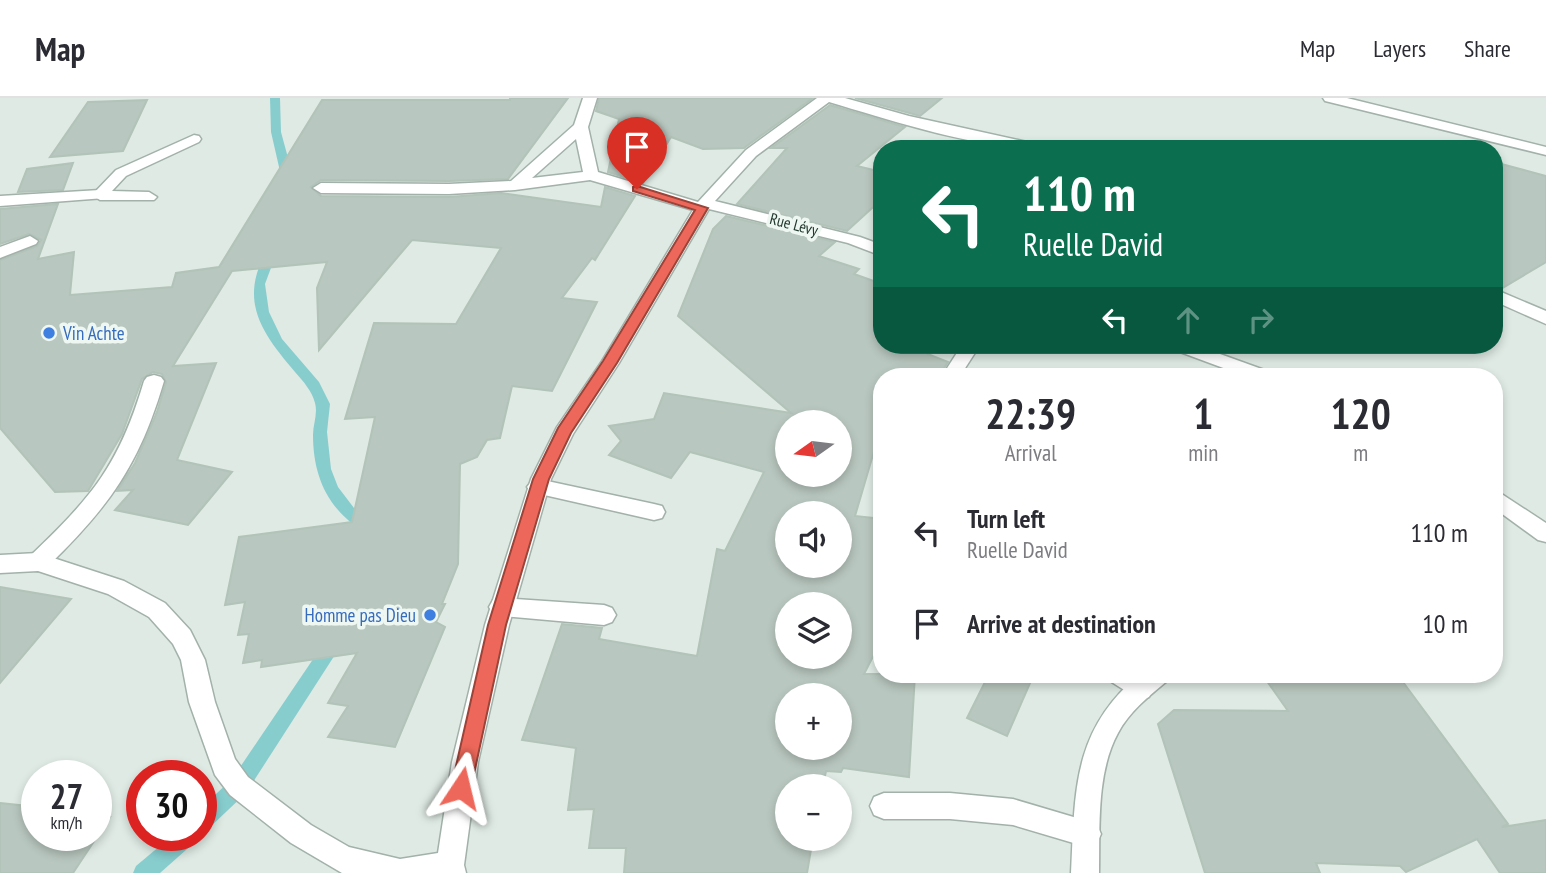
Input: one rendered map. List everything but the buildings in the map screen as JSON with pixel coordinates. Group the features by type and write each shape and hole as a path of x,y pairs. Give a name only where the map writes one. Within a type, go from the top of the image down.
{"street":[{"path":"321,188 449,189 515,185 591,175 581,127 590,98"},
{"path":"0,564 38,562 116,587 156,610 182,637 193,660 202,702 224,766 239,786 301,834 344,860 400,873 451,869 465,762 501,607 538,487 564,432 610,363 703,205 751,153 828,98 906,120 998,140"},
{"path":"1330,98 1501,140"},
{"path":"515,185 581,127"},
{"path":"100,195 121,173 194,139"},
{"path":"1503,140 1546,151"},
{"name":"Rue Lévy","path":"591,175 703,205 854,240 873,247"},
{"path":"0,201 100,195 149,197"},
{"path":"0,253 30,241"},
{"path":"1503,298 1546,318"},
{"path":"1203,354 1241,368"},
{"path":"38,562 83,519 107,491 128,458 154,381"},
{"path":"538,487 654,512"},
{"path":"1503,503 1546,534"},
{"path":"501,607 604,615"},
{"path":"1085,873 1093,769 1106,728 1136,683"},
{"path":"884,806 950,806 1013,812 1087,834"}],"waterway":[{"path":"275,98 276,132 288,180"},
{"path":"272,249 259,284 262,312 276,341 314,385 323,404 320,432 323,469 331,489 348,512 370,529"},
{"path":"217,807 239,786 334,642"},
{"path":"144,873 169,851"}],"place":[{"name":"Vin Achte","path":"49,333"},
{"name":"Homme pas Dieu","path":"430,615"}],"route":[{"path":"461,788 497,625 541,479 564,432 610,363 702,208 637,189"}]}
